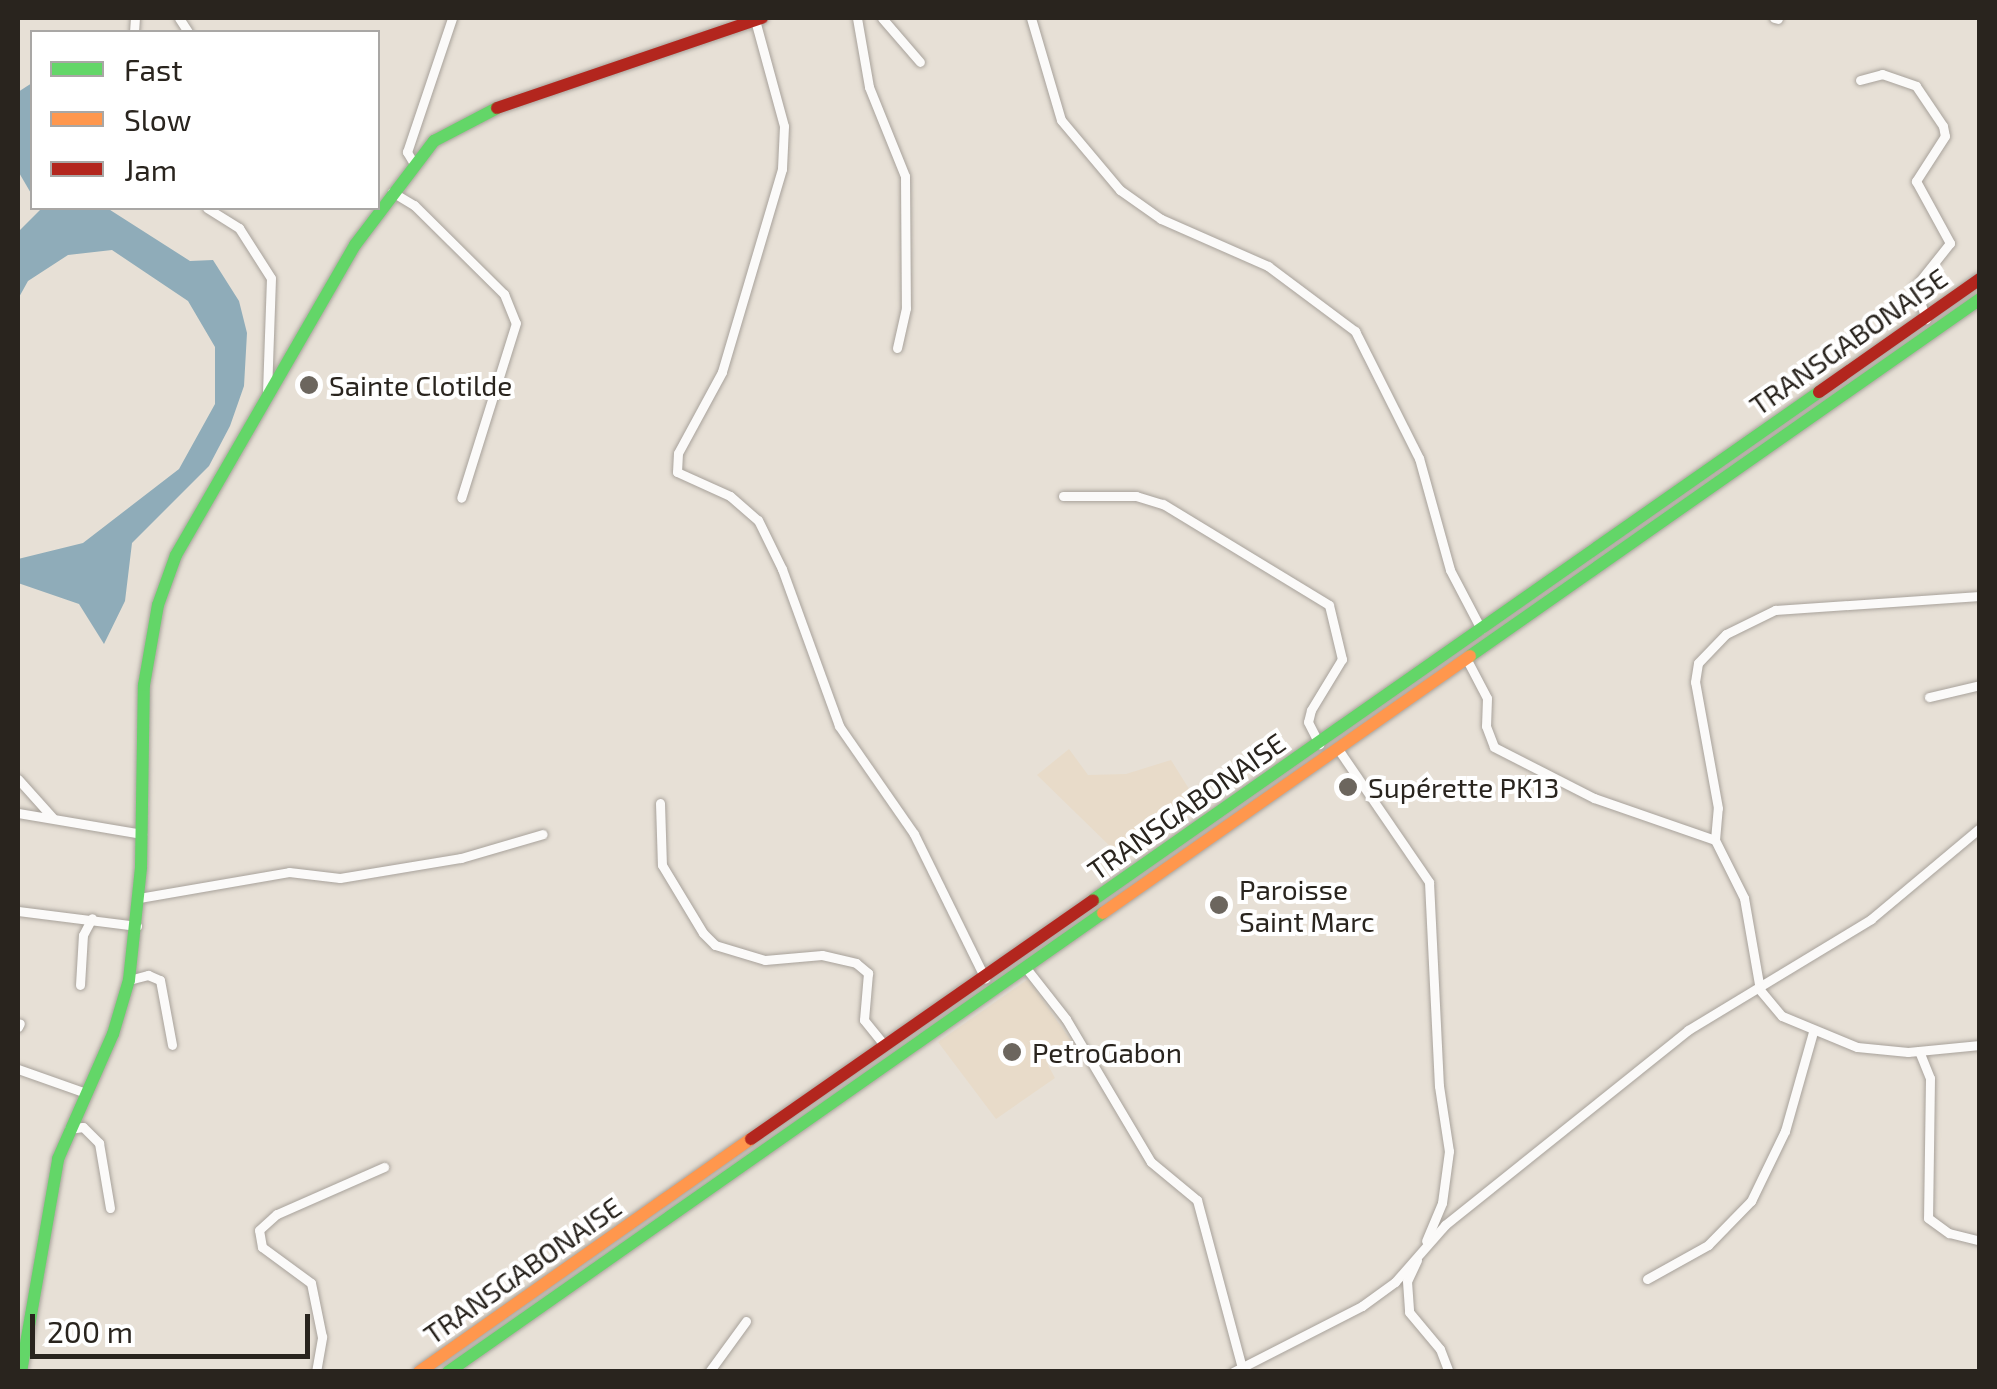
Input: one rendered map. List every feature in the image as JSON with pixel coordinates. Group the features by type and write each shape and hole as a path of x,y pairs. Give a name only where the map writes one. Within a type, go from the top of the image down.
{"main road":[{"path":"380,208 414,162 446,132 499,103 758,19"},
{"path":"22,1372 21,1355 50,1189 69,1130 129,980 138,926 144,685 165,577 379,210"},
{"name":"TRANSGABONAISE","path":"419,1372 1980,279"},
{"name":"TRANSGABONAISE","path":"448,1372 1980,299"}],"street":[{"path":"414,162 407,152 452,18"},
{"path":"857,18 869,87 905,176 906,308 897,348"},
{"path":"882,18 920,62"},
{"path":"1032,18 1061,120 1120,190 1161,219 1268,266 1355,331 1419,458 1450,570 1481,629"},
{"path":"758,19 784,126 782,168 722,372 678,452 677,472 730,496 758,520 839,726 914,834 985,978"},
{"path":"1860,80 1900,78 1916,86 1943,126 1945,136 1916,181 1950,243 1915,287 1926,319"},
{"path":"390,191 414,206 504,294 516,323 462,498"},
{"path":"210,210 239,228 271,278 267,405"},
{"path":"1064,496 1136,496 1162,504 1328,605 1342,659 1310,710 1308,722 1319,744"},
{"path":"1980,596 1775,610 1726,634 1698,664 1695,682 1718,808 1715,840 1744,898 1760,990 1782,1016 1857,1047 1919,1051 1980,1045"},
{"path":"1466,658 1487,698 1494,747 1609,804 1715,840"},
{"path":"1929,697 1980,685"},
{"path":"1338,749 1429,882 1449,1152 1442,1204 1406,1299 1449,1372"},
{"path":"18,779 53,818"},
{"path":"660,803 662,865 703,933 715,945 765,960 822,956 856,962 868,973 864,1020 886,1048"},
{"path":"18,813 142,834"},
{"path":"1026,968 1066,1019 1151,1162 1197,1200 1239,1369 1362,1306 1422,1250 1688,1030 1760,990 1871,919 1980,828"},
{"path":"139,898 289,872 340,878 460,858 543,834"},
{"path":"18,911 138,926"},
{"path":"80,985 83,935 92,918"},
{"path":"129,980 148,974 160,980 172,1044"},
{"path":"1647,1279 1708,1244 1751,1201 1785,1131 1814,1032"},
{"path":"1919,1051 1930,1078 1928,1218 1980,1241"},
{"path":"18,1069 86,1093"},
{"path":"69,1130 83,1127 99,1143 110,1208"},
{"path":"316,1372 322,1338 311,1282 262,1247 259,1230 277,1214 384,1167"},
{"path":"709,1372 746,1321"}],"shaded area":[{"path":"1069,749 1088,775 1126,774 1171,760 1194,797 1117,853 1037,775"},
{"path":"1028,979 1076,1048 1048,1065 1055,1078 996,1119 938,1042"}],"water":[{"path":"30,84 30,192 18,171 18,92"},
{"path":"40,210 110,210 190,261 213,260 239,301 247,333 244,386 230,426 209,466 132,543 125,601 104,644 79,604 18,583 18,559 83,543 179,469 215,404 215,347 188,301 112,250 68,255 28,281 18,299 18,232"}],"traffic: fast":[{"path":"21,1372 58,1159 113,1034 129,980 141,867 144,685 158,605 176,555 355,245 434,141 497,108"},
{"path":"1470,656 1980,299"},
{"path":"1093,900 1819,392"},
{"path":"448,1372 1103,913"}],"traffic: slow":[{"path":"1103,913 1470,656"},
{"path":"419,1372 751,1139"}],"traffic: jam":[{"path":"497,108 762,18"},
{"path":"1819,392 1980,279"},
{"path":"751,1139 1093,900"}],"place":[{"name":"Sainte Clotilde","path":"309,385"},
{"name":"Supérette PK13","path":"1348,787"},
{"name":"Paroisse Saint Marc","path":"1219,905"},
{"name":"PetroGabon","path":"1012,1052"}]}
